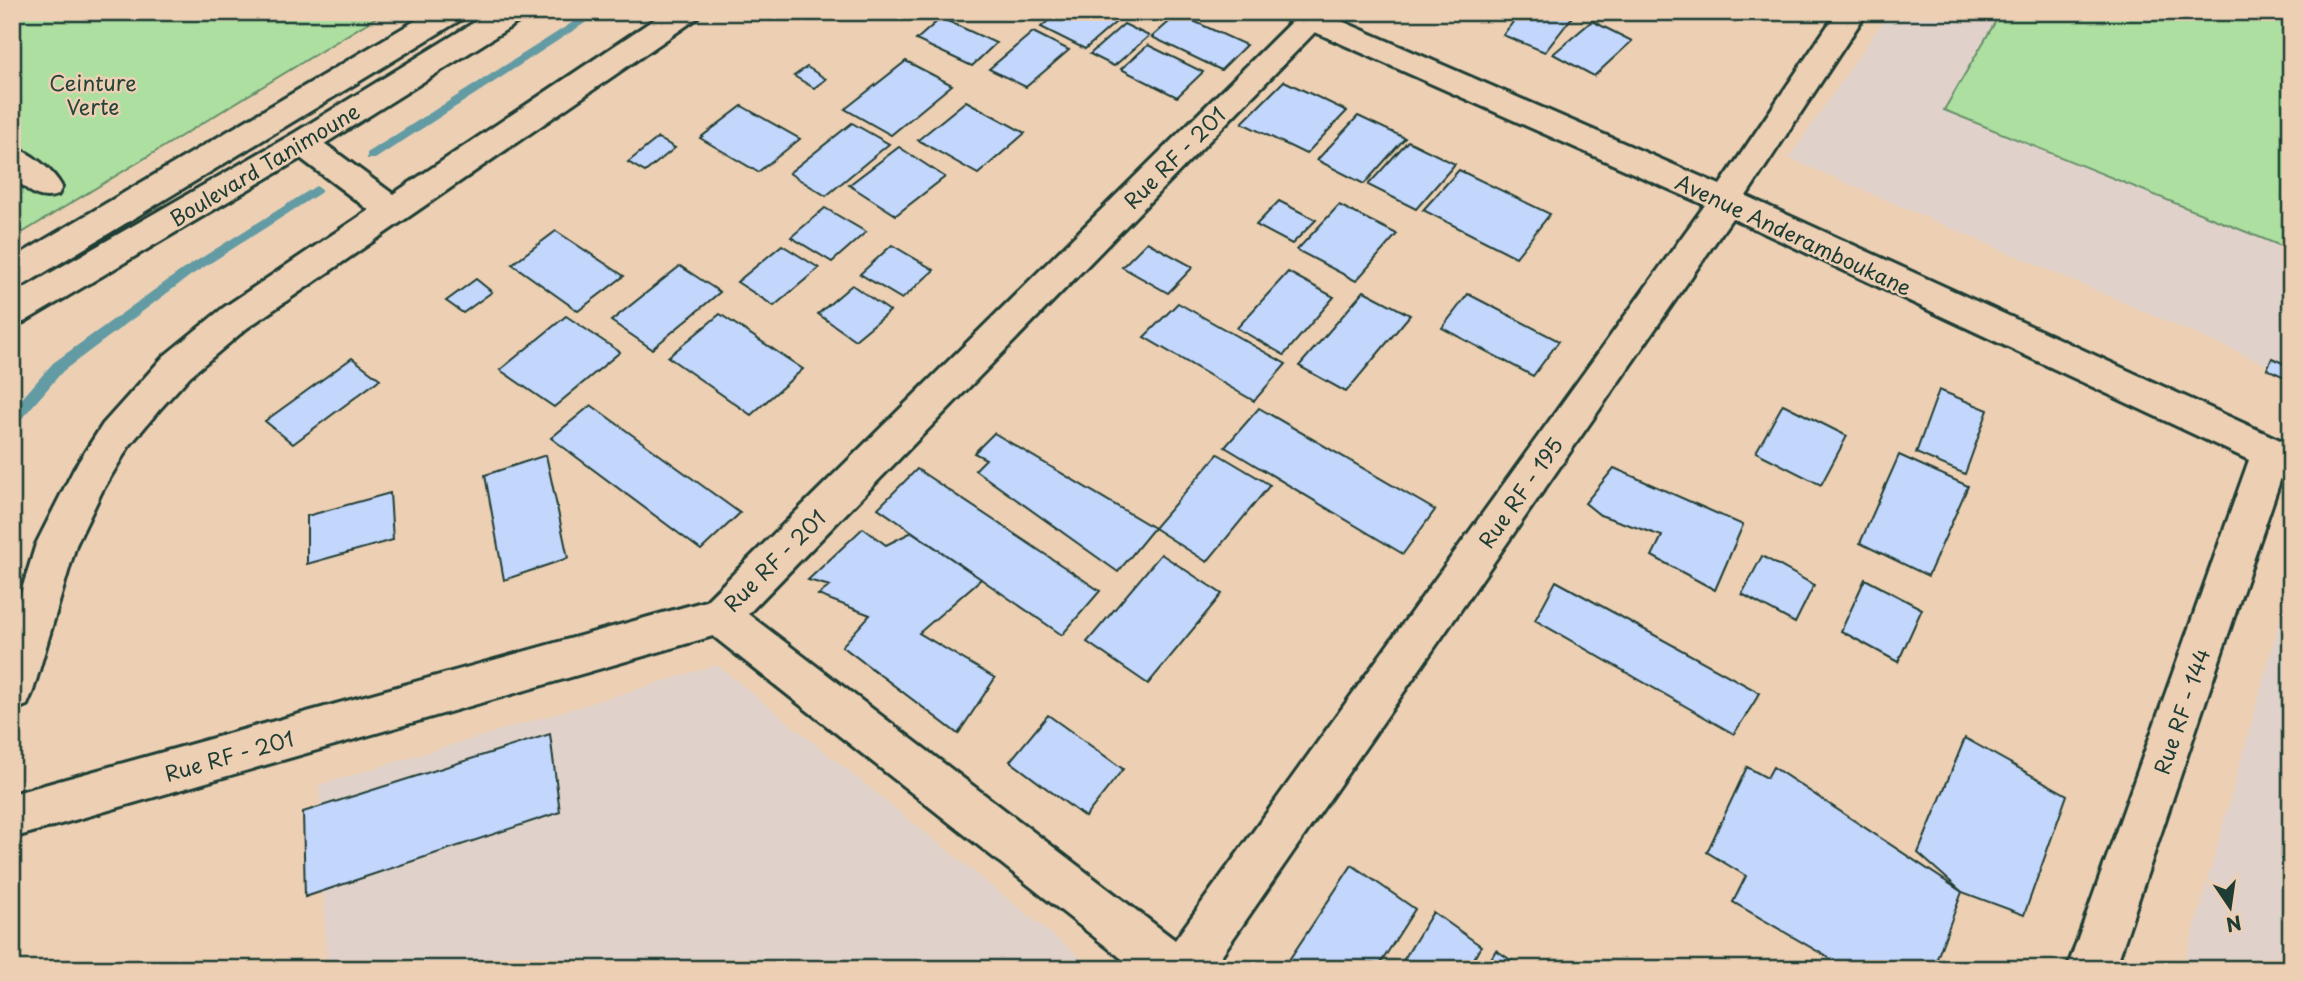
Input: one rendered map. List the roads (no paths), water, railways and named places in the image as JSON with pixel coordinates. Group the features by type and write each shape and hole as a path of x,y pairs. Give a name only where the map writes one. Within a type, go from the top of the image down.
{"street":[{"name":"Boulevard Tanimoune","path":"12,276 452,12"},
{"name":"Boulevard Tanimoune","path":"12,312 302,143 513,12"},
{"path":"12,691 56,544 88,480 116,435 177,366 235,318 686,12"},
{"name":"Rue RF - 195","path":"1183,969 1726,201 1852,12"},
{"name":"Avenue Anderamboukane","path":"1308,14 1726,201 2281,458"},
{"name":"Rue RF - 201","path":"12,816 719,616 1308,14"},
{"path":"302,143 393,211"},
{"path":"12,158 47,187"},
{"name":"Rue RF - 144","path":"2091,969 2281,458"},
{"path":"719,616 1174,969"}],"waterway":[{"path":"371,156 597,12"},
{"path":"12,420 58,367 186,273 316,190"}],"park label":[{"name":"Ceinture Verte","path":"93,94"}]}
